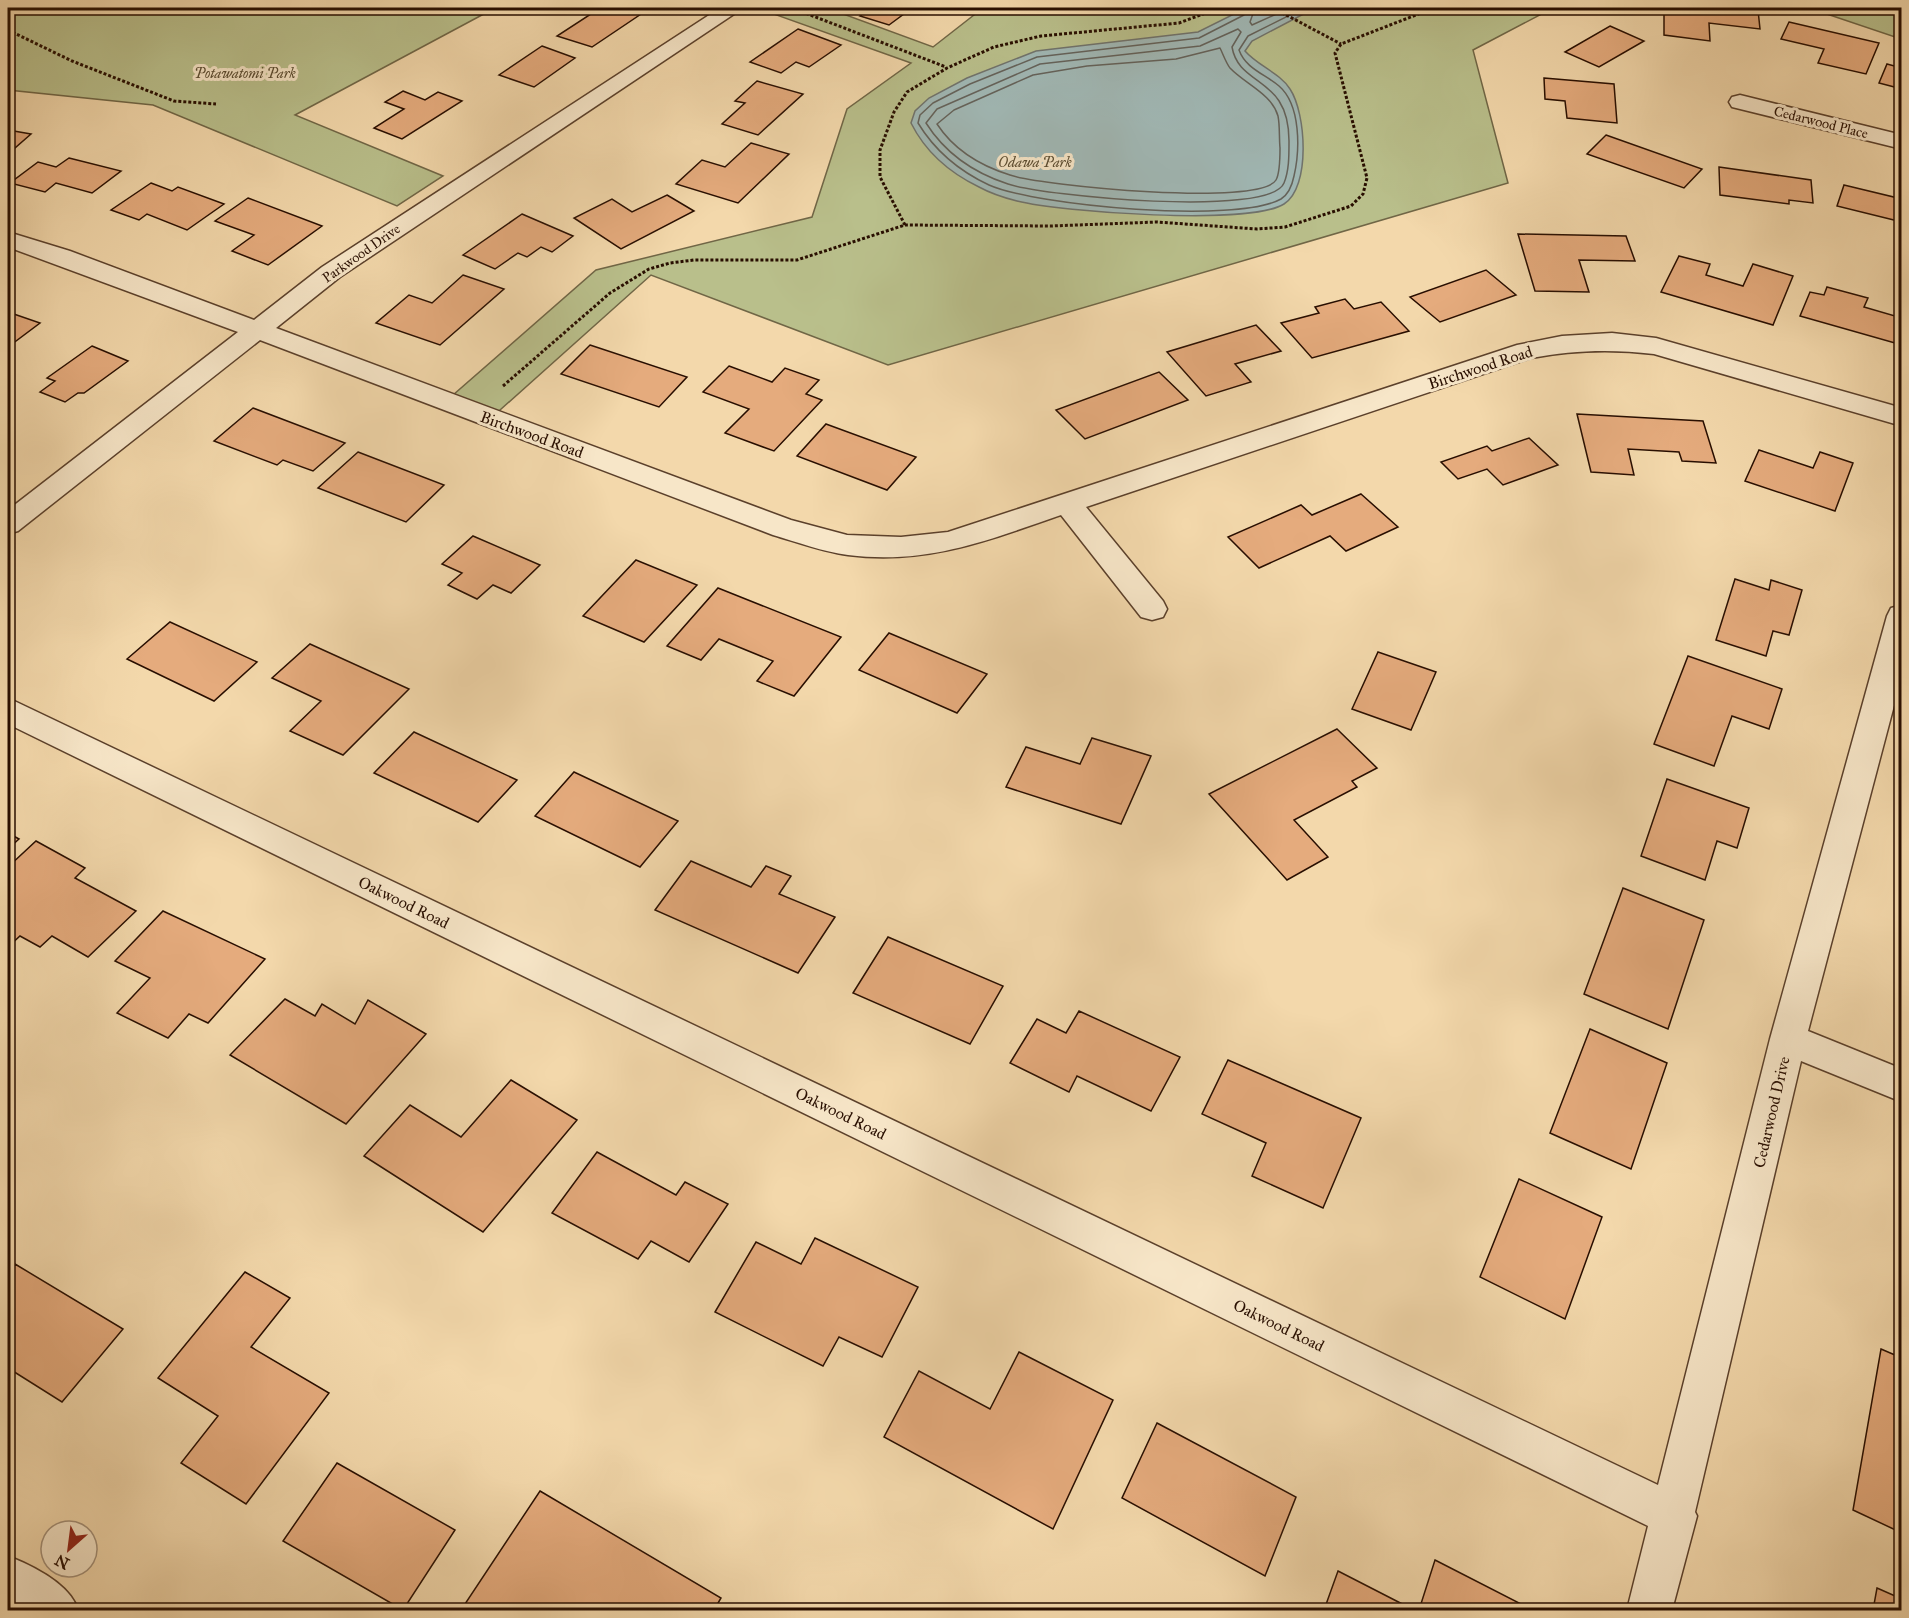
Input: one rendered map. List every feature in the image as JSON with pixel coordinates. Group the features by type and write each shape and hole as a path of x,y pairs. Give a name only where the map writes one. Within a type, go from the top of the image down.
{"street":[{"name":"Parkwood Drive","path":"8,524 331,272 733,8"},
{"name":"Cedarwood Place","path":"1740,102 1902,142"},
{"path":"565,117 594,130"},
{"name":"Birchwood Road","path":"8,239 61,256 783,528 847,545 901,548 950,542 1514,355 1562,344 1612,341 1656,346 1902,417"},
{"path":"1066,502 1152,609"},
{"name":"Cedarwood Drive","path":"1650,1611 1675,1516 1788,1039 1902,616"},
{"name":"Oakwood Road","path":"8,710 1675,1516"},
{"path":"1788,1039 1902,1086"},
{"path":"8,1578 56,1611"}],"path":[{"path":"792,8 947,68"},
{"path":"905,225 880,177 880,150 894,112 907,93 947,68 994,47 1041,36 1179,23 1219,8"},
{"path":"1273,8 1341,44"},
{"path":"473,412 610,293 649,269 694,260 797,260 905,225 1051,226 1157,222 1257,229 1285,227 1351,206 1363,194 1367,178 1335,53 1341,44 1434,8"},
{"path":"1881,8 1902,13"},
{"path":"8,30 72,61 174,101 216,104"}],"green space":[{"name":"Potawatomi Park","path":"8,8 495,8 295,115 443,176 397,206 153,105 8,90"},
{"name":"Odawa Park","path":"757,8 827,8 933,47 983,8 1553,8 1473,50 1508,183 888,365 651,275 490,419 445,402 596,270 812,217 847,109 911,63"},
{"path":"1809,8 1901,8 1901,39"}],"water":[{"path":"1246,8 1315,8 1252,41 1245,51 1286,83 1300,115 1302,131 1302,166 1299,182 1293,195 1284,204 1264,211 1196,216 1154,215 1072,209 1017,201 983,189 948,168 923,143 911,123 915,111 929,98 967,78 1036,51 1198,32"}],"building":[{"path":"600,8 650,8 592,47 557,36"},
{"path":"871,8 912,8 889,25 860,16"},
{"path":"1664,8 1758,10 1760,29 1709,23 1710,41 1664,35"},
{"path":"1789,22 1879,43 1866,74 1818,63 1824,49 1781,39"},
{"path":"1610,26 1644,41 1599,67 1565,52"},
{"path":"798,29 841,45 809,67 796,62 781,73 750,62"},
{"path":"542,46 575,58 534,87 499,75"},
{"path":"1887,64 1902,68 1902,89 1879,83"},
{"path":"1544,78 1614,84 1617,123 1567,118 1565,101 1545,99"},
{"path":"757,81 803,94 758,135 722,124 745,103 735,101"},
{"path":"403,91 425,100 438,92 462,101 402,139 374,128 404,109 385,102"},
{"path":"8,130 31,134 8,154"},
{"path":"1606,135 1702,169 1684,188 1587,154"},
{"path":"751,143 789,154 738,203 676,184 702,160 725,167"},
{"path":"69,158 121,171 92,193 56,183 45,192 10,183 38,162 56,167"},
{"path":"1719,167 1811,180 1813,203 1789,200 1789,204 1720,195"},
{"path":"151,183 172,191 178,187 224,204 187,230 147,214 139,220 111,210"},
{"path":"1844,185 1898,198 1902,187 1902,222 1837,206"},
{"path":"667,195 694,211 621,249 574,218 612,199 632,212"},
{"path":"248,198 322,226 268,265 232,251 254,235 215,221"},
{"path":"522,214 573,236 552,252 541,247 527,257 518,253 495,269 463,255"},
{"path":"1518,234 1626,236 1635,261 1579,260 1589,292 1535,291"},
{"path":"1679,256 1710,264 1706,275 1743,286 1753,264 1793,276 1773,325 1661,292"},
{"path":"1486,270 1516,295 1440,322 1410,297"},
{"path":"463,275 504,289 440,345 376,323 409,295 432,303"},
{"path":"1827,287 1868,298 1864,307 1902,318 1902,345 1800,316 1810,292 1824,295"},
{"path":"1345,299 1354,309 1381,302 1409,331 1312,358 1281,323 1319,313 1315,307"},
{"path":"8,312 40,323 8,347"},
{"path":"1256,325 1281,351 1235,364 1251,382 1206,396 1167,352"},
{"path":"590,345 687,377 659,407 561,374"},
{"path":"92,346 128,361 84,393 78,393 65,402 40,392 55,381 47,378"},
{"path":"729,366 772,382 785,368 819,380 806,394 822,400 774,451 725,433 749,409 703,392"},
{"path":"1159,372 1188,400 1085,439 1056,410"},
{"path":"253,408 345,443 313,471 283,460 277,465 214,441"},
{"path":"1577,414 1703,421 1716,463 1682,461 1679,452 1628,449 1634,475 1591,472"},
{"path":"826,424 916,457 887,490 797,456"},
{"path":"1529,438 1558,465 1503,485 1487,469 1458,479 1441,462 1487,446 1492,451"},
{"path":"1759,450 1813,468 1820,452 1853,463 1835,511 1745,481"},
{"path":"358,452 444,485 406,522 318,488"},
{"path":"1361,494 1398,527 1346,551 1330,536 1259,568 1228,537 1301,505 1312,515"},
{"path":"473,536 540,565 511,593 493,585 477,599 448,585 462,573 442,564"},
{"path":"636,560 697,585 644,642 583,616"},
{"path":"1735,579 1769,590 1771,580 1802,590 1789,635 1773,631 1766,656 1716,640"},
{"path":"718,588 841,637 794,696 757,681 773,661 719,639 701,660 667,646"},
{"path":"170,622 257,662 214,701 127,659"},
{"path":"889,633 987,674 957,713 859,670"},
{"path":"310,644 409,689 343,755 290,731 321,701 272,678"},
{"path":"1378,652 1436,672 1411,730 1352,709"},
{"path":"1688,656 1782,689 1769,729 1732,716 1714,766 1654,744"},
{"path":"1337,729 1377,768 1352,781 1357,787 1294,820 1328,857 1287,880 1209,794"},
{"path":"414,732 517,780 478,822 374,773"},
{"path":"1092,738 1151,756 1121,824 1006,787 1026,747 1080,764"},
{"path":"574,772 678,821 640,867 535,816"},
{"path":"1667,779 1749,808 1737,848 1717,841 1705,880 1641,856"},
{"path":"8,833 19,839 8,849"},
{"path":"36,841 85,868 75,878 136,911 88,957 52,936 40,947 20,936 8,947 8,867"},
{"path":"691,861 751,887 766,866 791,876 779,894 835,917 798,973 655,910"},
{"path":"1623,888 1704,920 1668,1029 1584,994"},
{"path":"163,911 265,959 208,1023 189,1014 168,1038 117,1013 150,978 115,961"},
{"path":"888,937 1003,986 970,1044 853,993"},
{"path":"285,999 315,1016 322,1004 355,1024 368,1000 426,1034 346,1124 230,1055"},
{"path":"1079,1011 1180,1057 1151,1111 1077,1076 1069,1092 1010,1063 1037,1019 1066,1033"},
{"path":"1590,1029 1667,1063 1631,1169 1550,1133"},
{"path":"1228,1060 1361,1118 1323,1208 1252,1176 1266,1143 1202,1114"},
{"path":"511,1080 577,1120 483,1232 364,1156 410,1105 461,1137"},
{"path":"597,1152 676,1195 685,1182 728,1204 689,1262 651,1241 638,1259 552,1213"},
{"path":"1519,1179 1602,1217 1565,1319 1480,1277"},
{"path":"815,1238 918,1287 882,1357 839,1337 823,1366 715,1312 756,1242 801,1264"},
{"path":"1902,1263 1902,1293 1895,1290"},
{"path":"15,1264 123,1329 62,1402 8,1368 8,1273"},
{"path":"245,1272 290,1298 251,1347 329,1393 246,1504 181,1463 218,1416 158,1378"},
{"path":"1881,1349 1902,1358 1902,1533 1853,1510"},
{"path":"1019,1352 1113,1400 1053,1529 884,1437 919,1371 990,1409"},
{"path":"1157,1423 1296,1497 1265,1576 1122,1498"},
{"path":"337,1463 455,1530 403,1610 283,1541"},
{"path":"540,1491 721,1598 714,1610 461,1610"},
{"path":"1435,1560 1525,1606 1523,1610 1419,1610"},
{"path":"1338,1571 1414,1610 1324,1610"},
{"path":"1877,1588 1902,1599 1902,1610 1873,1610"}]}
